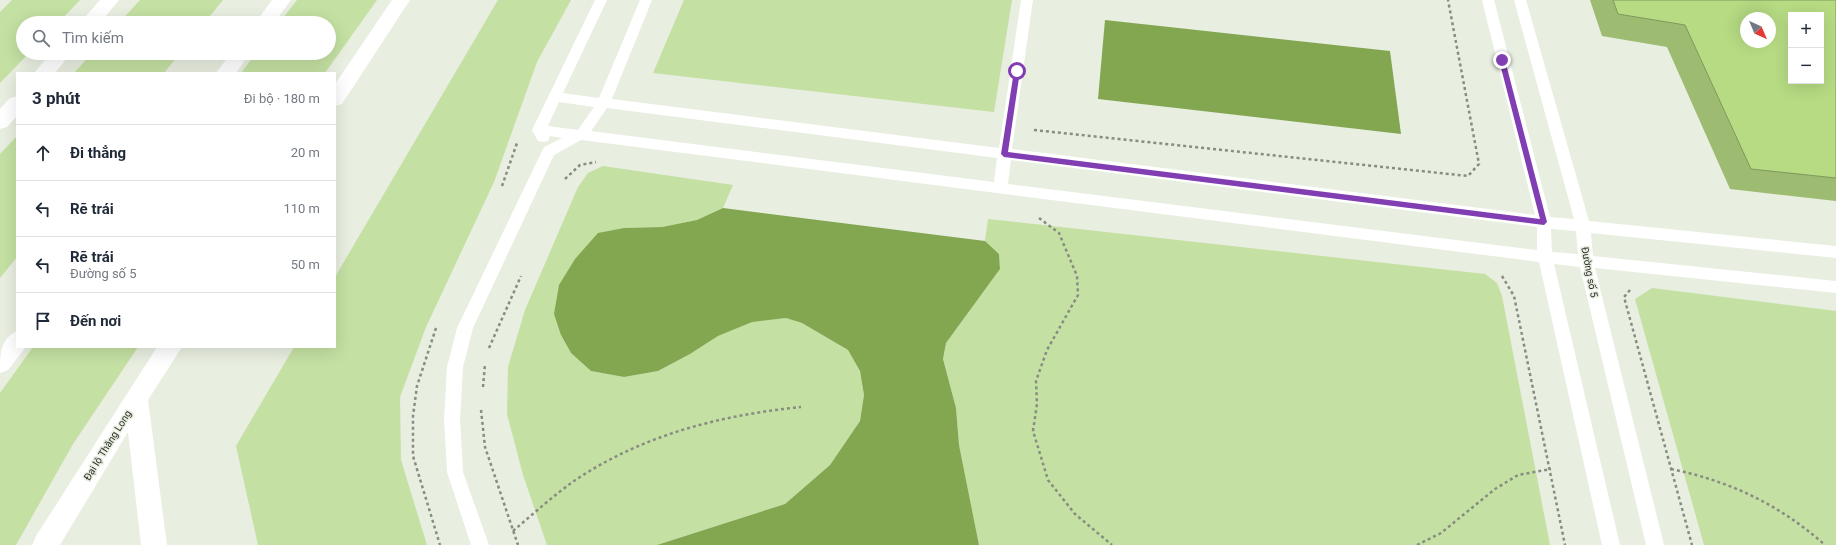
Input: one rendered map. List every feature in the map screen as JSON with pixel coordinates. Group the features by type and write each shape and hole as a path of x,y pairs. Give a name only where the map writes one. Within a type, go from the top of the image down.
{"main road":[{"path":"95,16 110,0"},
{"path":"269,16 282,0"},
{"path":"336,98 401,0"},
{"path":"45,72 56,60"},
{"path":"227,72 236,60"},
{"path":"0,122 16,104"},
{"path":"0,363 16,342"},
{"name":"Đại lộ Thăng Long","path":"45,545 136,398 169,348"},
{"path":"136,398 154,545"}],"lane":[{"path":"539,130 601,0"},
{"path":"480,545 455,472 452,420 455,368 465,328 549,151 582,134 603,104 646,0"},
{"path":"1000,187 1027,0"},
{"path":"1488,0 1544,222 1545,257 1611,545"},
{"name":"Đường số 5","path":"1520,0 1583,225 1586,261 1656,545"},
{"path":"556,97 1544,222 1836,252"},
{"path":"539,130 582,134 1545,257 1836,287"},
{"path":"539,130 549,151"}],"path":[{"path":"1009,128 1468,176 1479,164 1448,0"},
{"path":"562,181 580,165"},
{"path":"1033,214 1059,234 1077,276 1078,295 1047,350 1036,381 1037,404 1033,431 1038,454 1048,480 1075,514 1112,545"},
{"path":"1501,274 1514,296 1551,469 1565,545"},
{"path":"486,355 521,275"},
{"path":"1632,288 1624,297 1692,545"},
{"path":"482,391 485,362"},
{"path":"481,406 485,447 518,545"},
{"path":"513,531 584,474 619,456 666,436 702,423 756,412 801,407"},
{"path":"1417,545 1441,533 1495,490 1518,475 1551,469"},
{"path":"1671,469 1727,483 1776,508 1810,531 1825,545"}],"shaded area":[{"path":"12,0 80,0 65,16 16,16 16,60 22,60 0,83 0,12"},
{"path":"140,0 223,0 210,16 125,16"},
{"path":"297,0 377,0 336,58 336,16 284,16"},
{"path":"498,0 571,0 537,62 494,182 426,327 400,397 401,460 427,545 258,545 236,446 293,348 336,348 336,275"},
{"path":"684,0 1012,0 994,112 653,73"},
{"path":"1105,20 1390,51 1401,134 1098,99"},
{"path":"86,60 174,60 165,72 75,72"},
{"path":"251,60 334,60 326,72 242,72"},
{"path":"16,137 16,258 0,278 0,154"},
{"path":"603,166 733,185 723,208 697,220 662,227 624,228 561,335 571,353 591,371 624,377 658,371 690,354 718,336 752,321 786,318 802,323 848,350 860,371 864,395 860,421 830,465 785,504 657,545 547,545 523,475 507,414 508,367 525,310 578,187 588,173"},
{"path":"723,208 985,241 999,254 1000,269 946,343 943,359 956,408 959,445 979,545 657,545 785,504 830,465 860,421 864,395 860,371 848,350 802,323 786,318 752,322 718,336 690,354 658,371 624,377 591,371 571,353 561,335 554,314 559,285 575,259 598,233 624,228 662,227 697,220"},
{"path":"988,219 1485,274 1497,283 1502,296 1550,545 979,545 959,445 956,408 943,359 946,343 1000,269 999,254 985,241"},
{"path":"1652,288 1836,311 1836,545 1704,545 1635,299"},
{"path":"32,348 137,348 73,444 16,545 0,545 0,393"}],"building":[{"path":"1613,0 1836,0 1836,178 1751,169 1685,25 1618,14"}],"route":[{"path":"1017,71 1004,154 1544,222 1502,60"}]}
